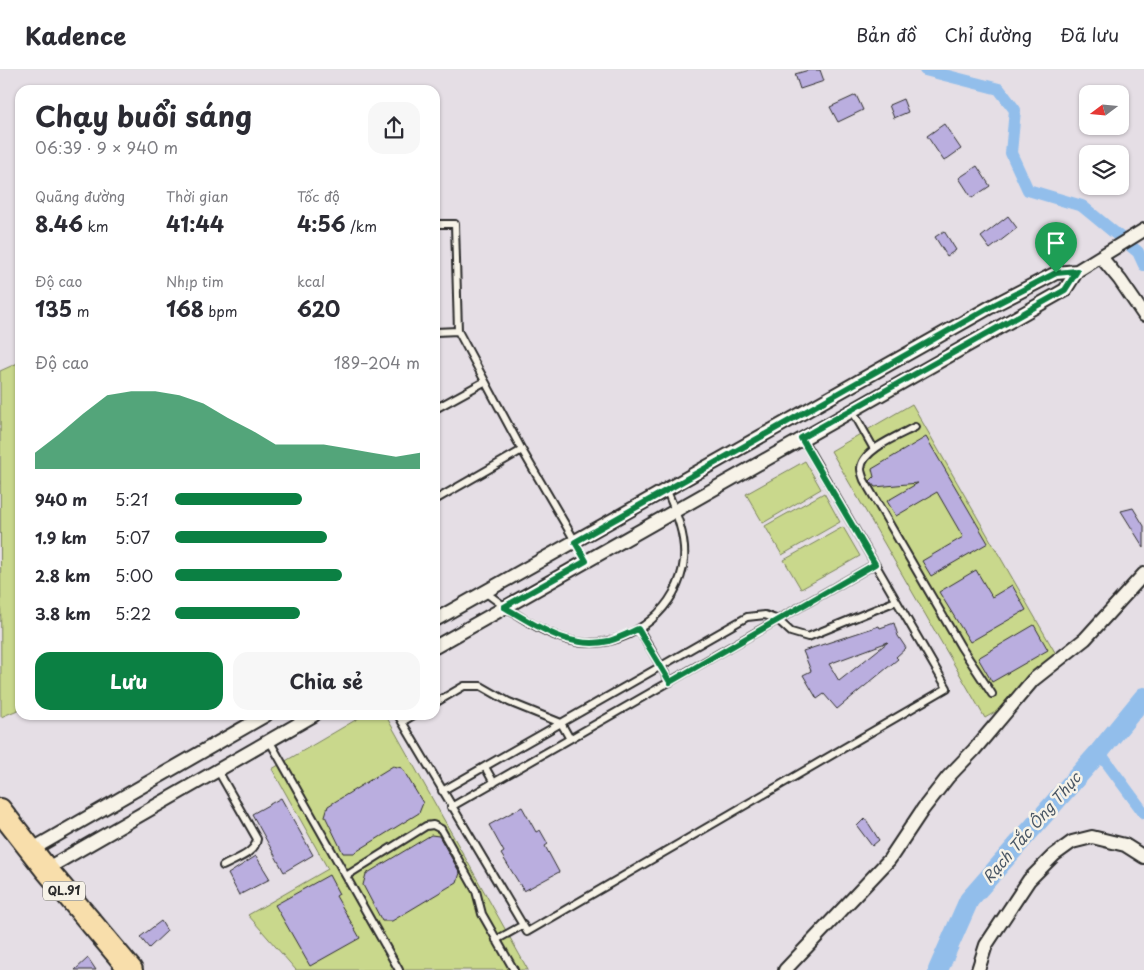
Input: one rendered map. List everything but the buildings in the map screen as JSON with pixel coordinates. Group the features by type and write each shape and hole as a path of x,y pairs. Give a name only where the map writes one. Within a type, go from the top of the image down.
{"highway":[{"name":"QL.91","path":"0,810 46,869 131,970"}],"street":[{"path":"440,617 1030,287 1056,273 1077,271 1141,232"},
{"path":"1104,255 1144,316"},
{"path":"440,643 1065,290 1077,271"},
{"path":"842,392 852,410"},
{"path":"575,542 586,561"},
{"path":"785,970 889,860 923,809 948,777 974,750 1032,680 1084,639 1144,574"},
{"path":"31,850 257,720"},
{"path":"46,869 305,720"},
{"path":"150,782 161,802"},
{"path":"978,970 986,945 1029,880 1054,855 1072,842 1092,837 1125,845 1144,857"}],"lane":[{"path":"440,224 455,224 458,331 484,382 575,542"},
{"path":"440,332 458,331"},
{"path":"440,406 484,382"},
{"path":"852,410 874,448"},
{"path":"915,427 874,448 863,461 861,469 864,480 961,647 992,694"},
{"path":"405,720 402,722 451,808 527,932 947,688 801,438"},
{"path":"440,497 522,450"},
{"path":"485,592 504,607 552,634 585,644 610,641 638,629 664,609 679,584 684,559 682,531 667,491"},
{"path":"451,808 875,564"},
{"path":"442,791 747,617 765,615 778,620 791,632 808,637 896,601"},
{"path":"638,629 670,682"},
{"path":"440,700 464,686 472,684 481,686 509,702 560,723 570,739"},
{"path":"269,740 399,970"},
{"path":"485,767 494,783"},
{"path":"217,770 257,840 253,850 224,866"},
{"path":"346,876 426,826 433,825 441,829 476,891 482,914 514,970"},
{"path":"496,940 523,925"}],"green space":[{"path":"15,364 15,711 1,717 0,371"},
{"path":"912,404 1056,654 1031,673 1002,708 985,718 831,451"},
{"path":"805,461 821,489 763,523 746,494"},
{"path":"824,493 840,522 782,555 765,526"},
{"path":"843,527 860,556 801,589 784,560"},
{"path":"355,720 388,720 528,970 296,970 248,915 328,869 272,769"}],"waterway":[{"path":"925,70 999,89 1015,110 1011,153 1028,190 1082,206 1138,252 1144,265"},
{"name":"Rạch Tắc Ông Thục","path":"938,970 969,900 1099,752 1144,697"},
{"path":"1099,752 1144,813"}],"route":[{"path":"1077,271 1065,290 801,438 875,564 670,682 638,629 610,641 585,644 552,634 504,607 586,561 575,542 994,305 1056,273 1077,271"}]}
